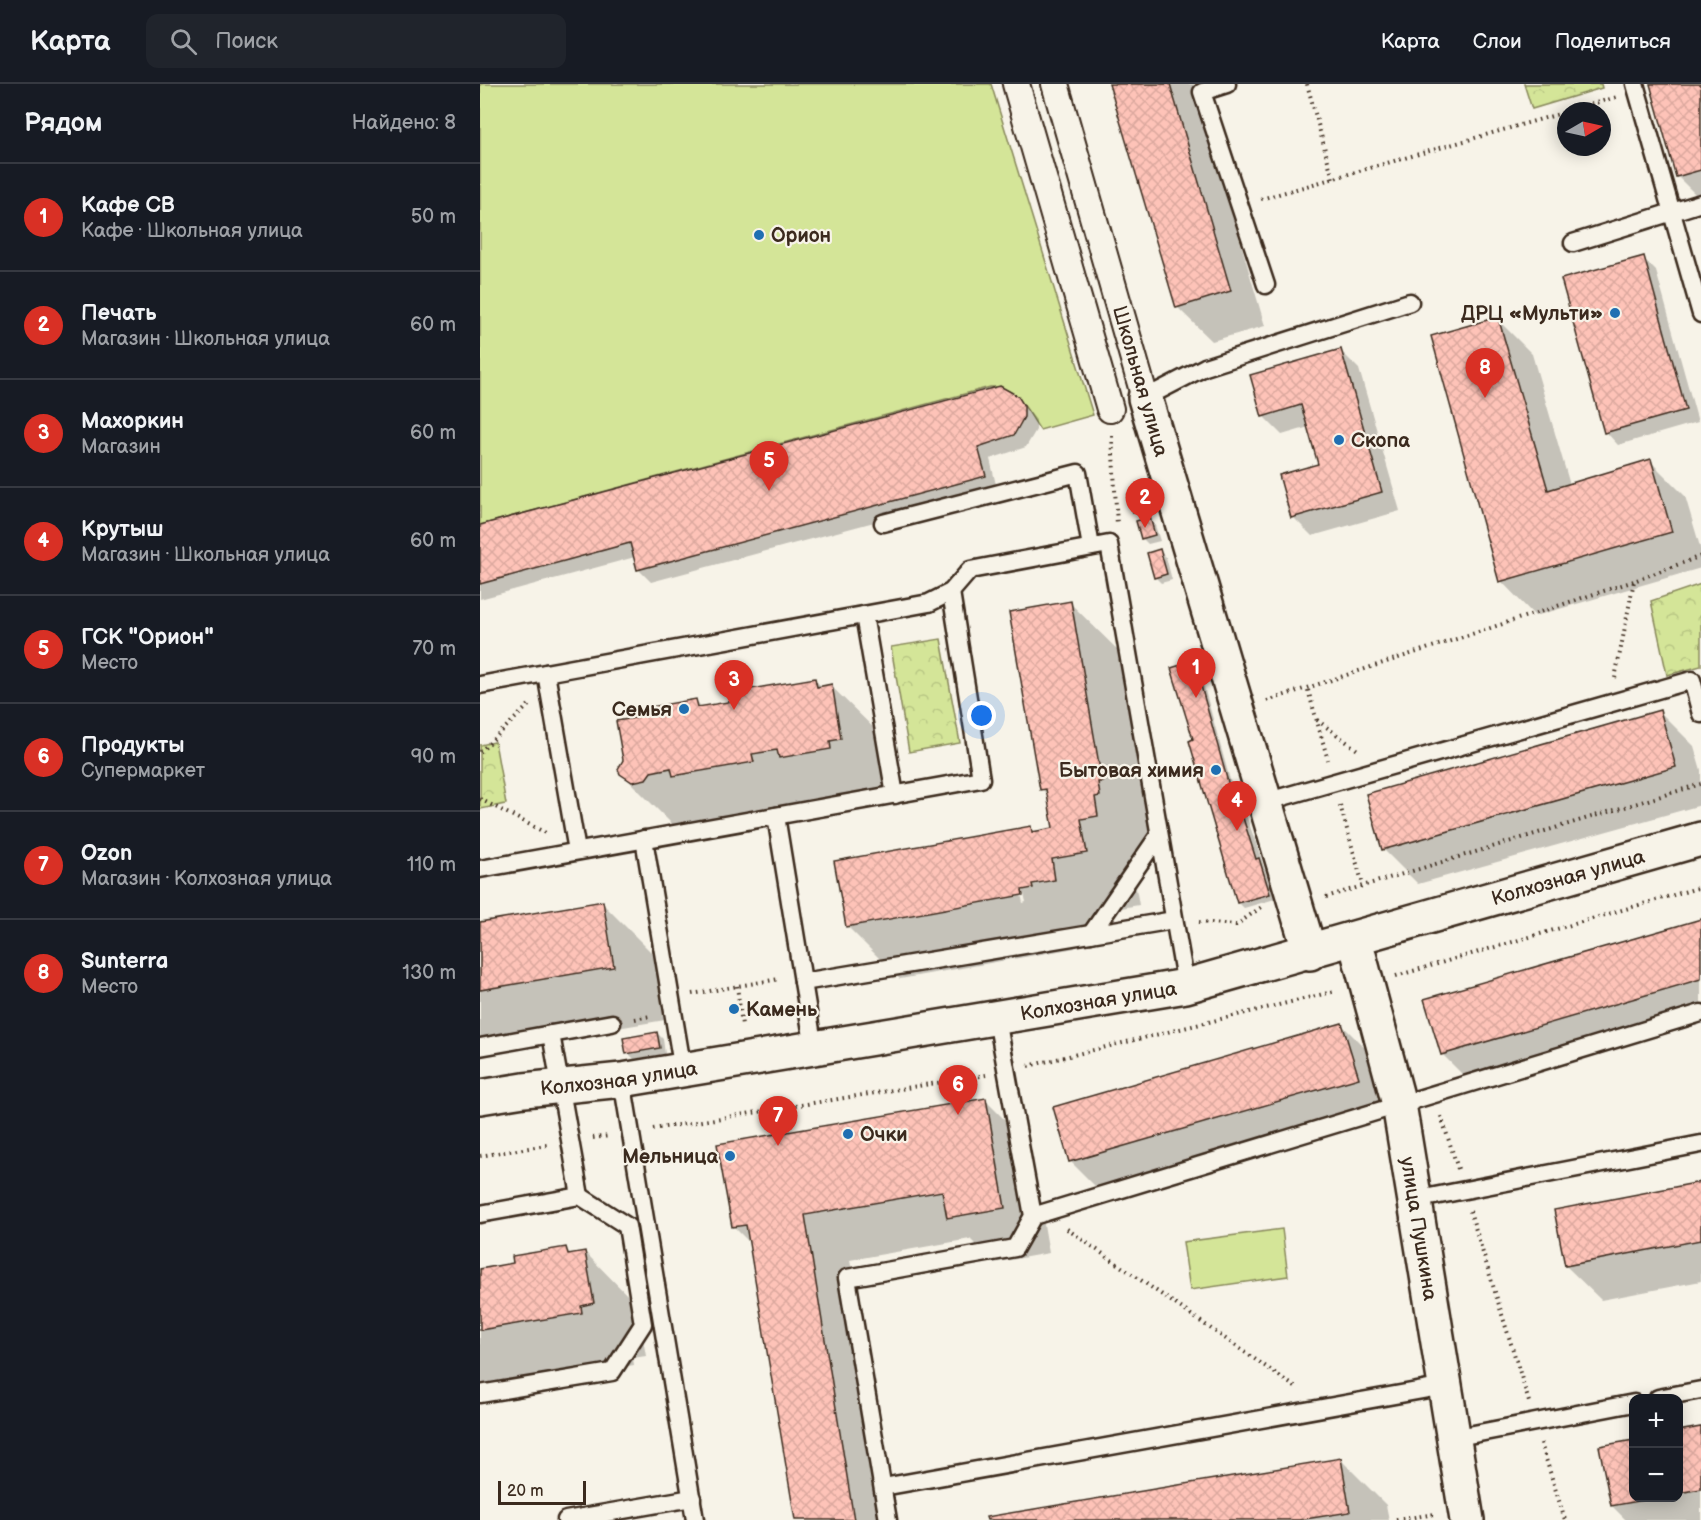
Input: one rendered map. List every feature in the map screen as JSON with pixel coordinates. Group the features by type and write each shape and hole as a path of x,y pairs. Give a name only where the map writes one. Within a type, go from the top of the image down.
{"street":[{"name":"Школьная улица","path":"1016,84 1110,409"},
{"name":"Школьная улица","path":"1054,84 1310,953"},
{"name":"Колхозная улица","path":"480,1097 683,1071 1186,986 1310,953 1701,839"},
{"name":"улица Пушкина","path":"1355,940 1377,981 1466,1514"}],"lane":[{"path":"1227,84 1201,88 1266,285"},
{"path":"1636,88 1701,314"},
{"path":"1573,243 1701,203"},
{"path":"1145,398 1205,367 1410,302"},
{"path":"883,523 1078,473 1091,547"},
{"path":"480,685 929,603 951,592 970,570 1109,544 1186,986"},
{"path":"480,869 981,779 951,592"},
{"path":"864,615 895,795"},
{"path":"546,673 577,852"},
{"path":"1265,802 1692,680 1701,714"},
{"path":"776,816 814,1049"},
{"path":"1091,934 1159,835"},
{"path":"645,839 683,1071"},
{"path":"803,982 1174,920"},
{"path":"1033,1216 1701,1013"},
{"path":"888,1520 847,1278 1015,1248 1033,1216 997,1019"},
{"path":"480,1047 612,1023"},
{"path":"551,1034 580,1196"},
{"path":"622,1080 695,1520"},
{"path":"1414,1200 1701,1144"},
{"path":"480,1214 580,1196 627,1226 642,1324 612,1372 480,1394"},
{"path":"634,1268 653,1265"},
{"path":"883,1487 1445,1386"},
{"path":"1680,1394 1701,1390"},
{"path":"1453,1438 1629,1404"},
{"path":"566,1520 692,1498"}],"path":[{"path":"1307,84 1333,179"},
{"path":"1594,102 1636,88"},
{"path":"1239,206 1557,114"},
{"path":"1110,409 1118,530"},
{"path":"1238,710 1308,690 1634,581 1701,556"},
{"path":"1604,705 1614,686 1634,581"},
{"path":"480,752 530,704 546,673"},
{"path":"1308,690 1363,885 1701,783"},
{"path":"1316,719 1382,768"},
{"path":"480,799 577,852"},
{"path":"480,1156 1006,1071 1377,981 1701,887"},
{"path":"612,1023 673,1012 688,994 787,978 803,982"},
{"path":"736,986 742,1025"},
{"path":"1434,1093 1565,1520"},
{"path":"1033,1216 1062,1226 1324,1408"},
{"path":"1396,1520 1466,1514"}],"green space":[{"name":"Орион","path":"480,84 991,84 1093,415 1040,430 1014,394 1000,387 990,387 480,525"},
{"path":"1524,84 1601,84 1602,88 1532,109"},
{"path":"1701,584 1701,666 1667,675 1651,601"},
{"path":"941,639 960,743 909,752 891,647"},
{"path":"495,742 506,804 480,809 480,745"},
{"path":"1282,1229 1288,1276 1190,1290 1183,1242"}],"building":[{"path":"1109,84 1170,84 1231,291 1176,308"},
{"path":"1650,84 1701,84 1701,170 1676,177"},
{"path":"1644,256 1686,410 1604,433 1561,279"},
{"path":"1498,317 1548,490 1651,459 1672,532 1499,582 1431,336"},
{"name":"Скопа","path":"1341,349 1382,492 1291,518 1279,475 1318,464 1301,405 1262,417 1250,375"},
{"path":"1000,386 1018,396 1024,406 1024,417 1014,435 978,447 986,476 637,570 630,543 480,584 480,525"},
{"path":"1141,490 1147,508 1133,512 1128,494"},
{"path":"1150,517 1155,535 1141,539 1136,521"},
{"path":"1160,549 1167,574 1154,578 1147,553"},
{"path":"1071,601 1102,782 1098,782 1100,796 1095,797 1098,816 1081,819 1087,853 1052,859 1055,880 1032,884 1033,888 1022,890 1023,895 846,927 834,861 1031,826 1032,832 1053,828 1046,789 1040,790 1009,612"},
{"path":"1194,661 1233,800 1237,799 1270,894 1237,903 1189,741 1193,739 1171,668"},
{"path":"815,678 817,687 832,684 841,739 830,741 831,749 779,758 777,750 752,754 754,762 673,776 671,768 651,772 646,779 632,782 620,774 618,769 623,760 616,721 636,718 634,710 696,699 698,707 740,700 739,691"},
{"path":"1660,710 1676,767 1382,850 1366,794"},
{"path":"603,901 614,967 480,990 480,922"},
{"path":"1701,919 1701,979 1441,1055 1424,999"},
{"path":"1342,1023 1359,1078 1069,1162 1053,1107"},
{"path":"657,1032 660,1048 626,1054 623,1038"},
{"path":"986,1098 1005,1208 947,1218 942,1191 805,1215 854,1520 795,1520 746,1225 732,1227 717,1144"},
{"path":"1701,1182 1701,1240 1565,1266 1554,1210"},
{"path":"566,1247 568,1254 585,1251 594,1303 581,1306 582,1313 480,1330 480,1269 513,1263 512,1256"},
{"path":"1701,1427 1701,1489 1683,1492 1683,1448 1683,1430"},
{"path":"1629,1441 1629,1502 1634,1502 1611,1506 1599,1446"},
{"path":"1341,1458 1350,1512 1299,1520 987,1520 986,1517"}],"place":[{"name":"Орион","path":"759,235"},
{"name":"ДРЦ «Мульти»","path":"1615,313"},
{"name":"Sunterra","path":"1485,398"},
{"name":"Скопа","path":"1339,440"},
{"name":"ГСК \"Орион\"","path":"769,491"},
{"name":"Печать","path":"1145,528"},
{"name":"Кафе СВ","path":"1196,698"},
{"name":"Семья","path":"684,709"},
{"name":"Махоркин","path":"734,710"},
{"name":"Бытовая химия","path":"1216,770"},
{"name":"Крутыш","path":"1237,831"},
{"name":"Камень","path":"734,1009"},
{"name":"Продукты","path":"958,1115"},
{"name":"Очки","path":"848,1134"},
{"name":"Ozon","path":"778,1146"},
{"name":"Мельница","path":"730,1156"}]}
